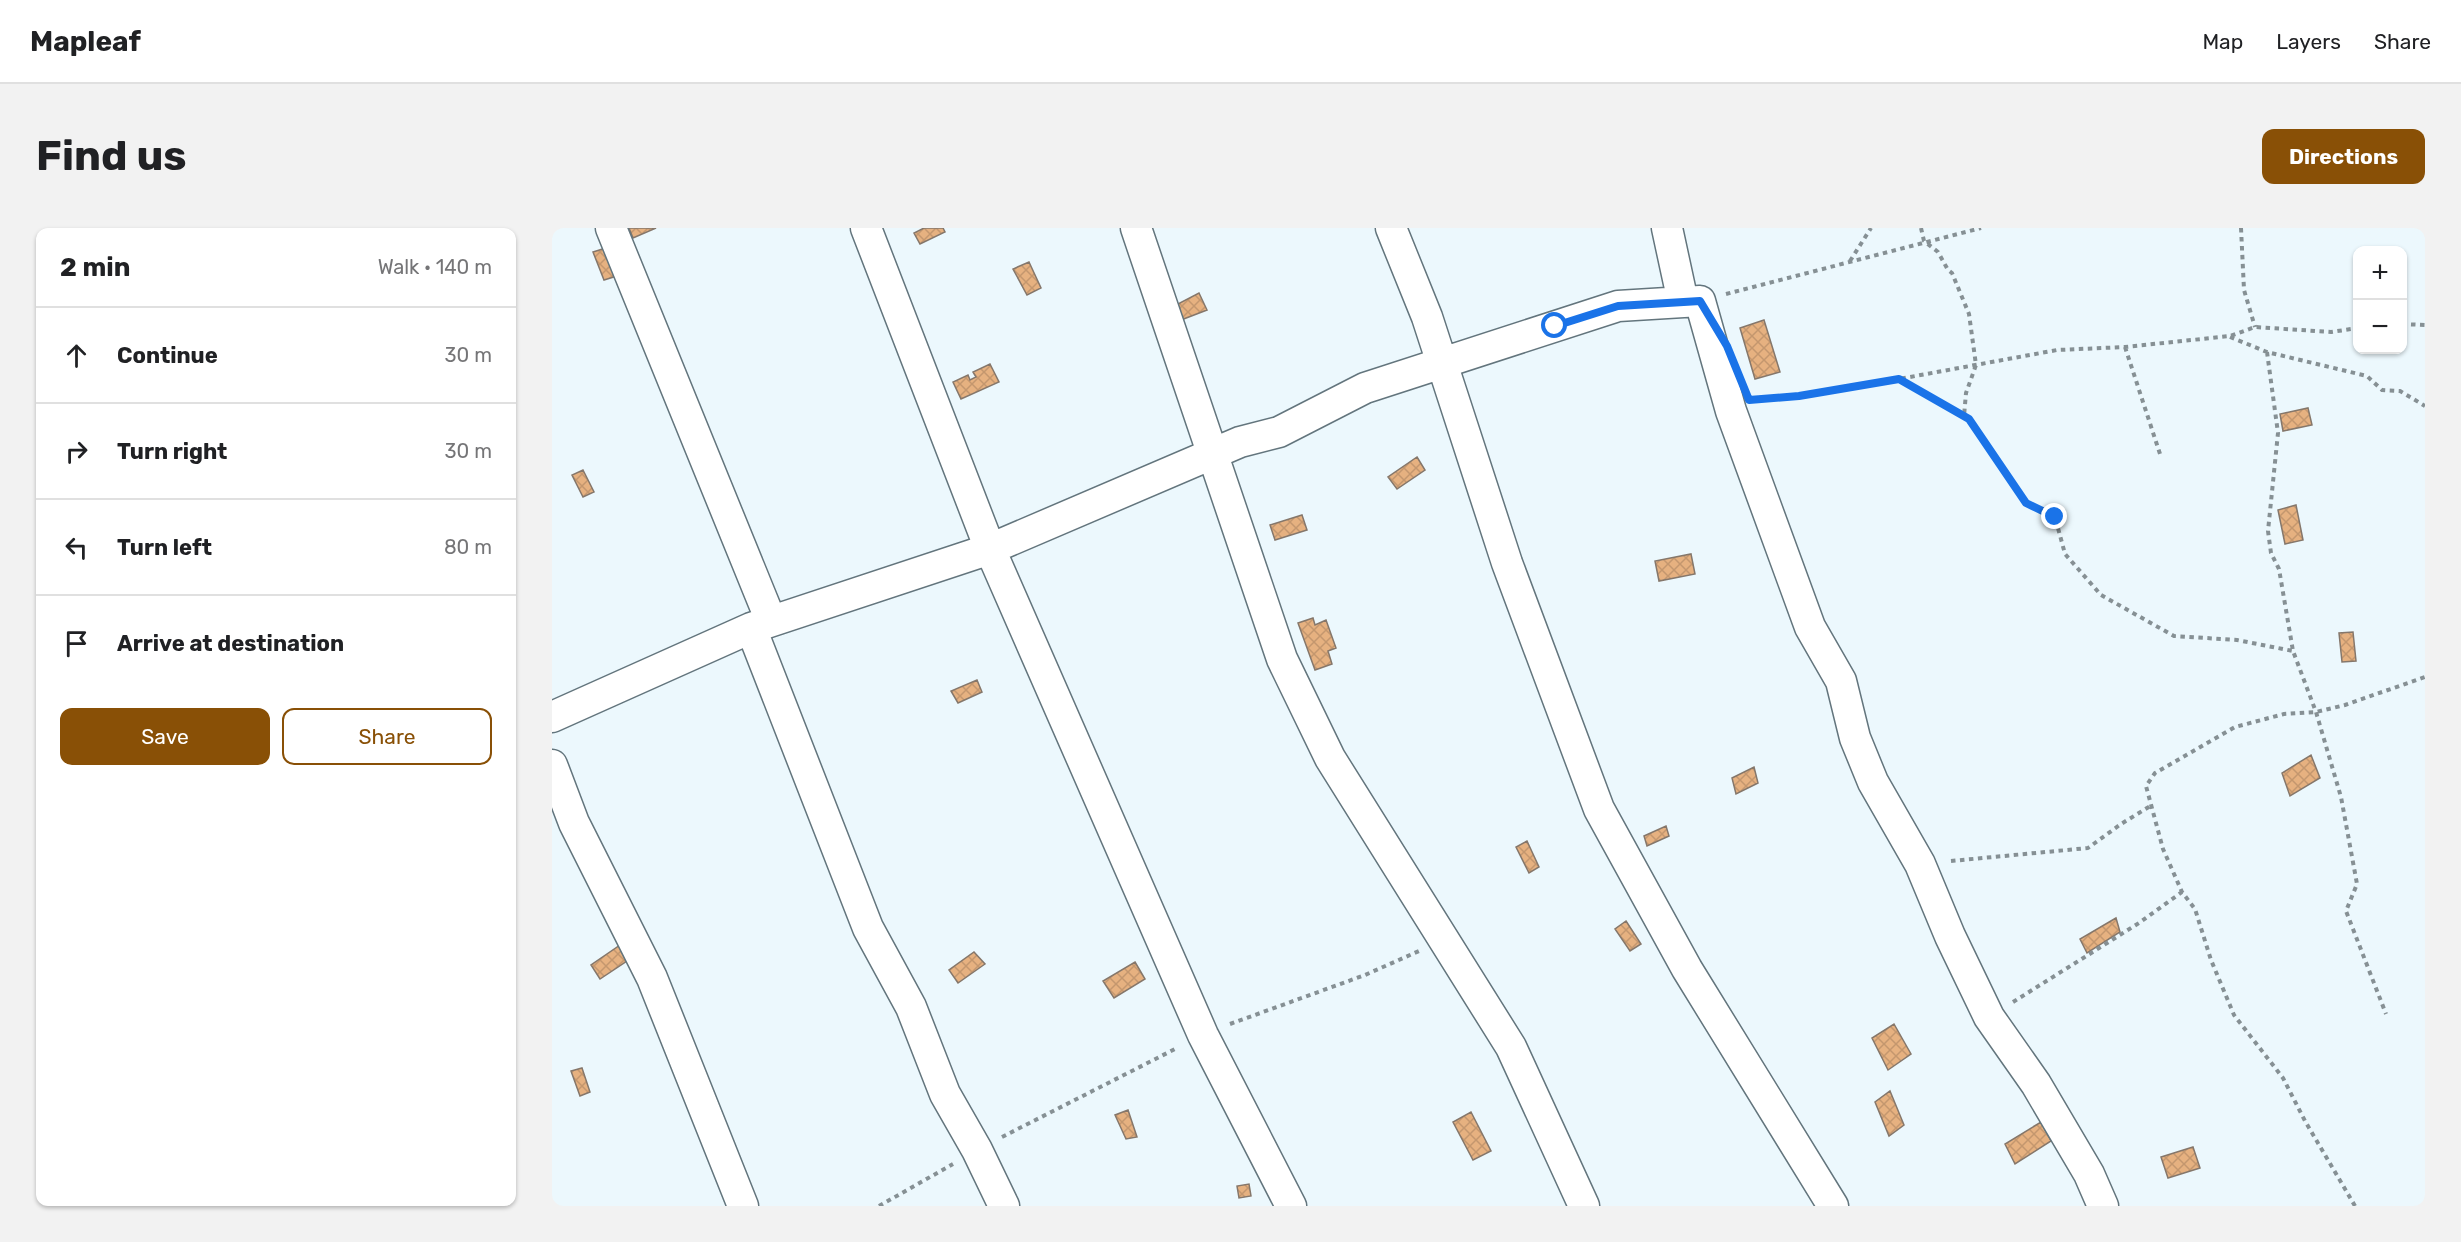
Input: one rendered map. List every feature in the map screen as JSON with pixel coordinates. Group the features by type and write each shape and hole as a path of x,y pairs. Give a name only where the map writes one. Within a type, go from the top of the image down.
{"street":[{"path":"611,228 761,624 867,928 910,1007 945,1094 977,1150 1004,1206"},
{"path":"867,228 990,549 1203,1035 1291,1206"},
{"path":"1136,228 1282,659 1330,758 1511,1047 1584,1206"},
{"path":"1391,228 1427,317 1506,563 1599,809 1687,969 1833,1206"},
{"path":"1667,228 1691,302 1810,627 1841,681 1855,738 1873,782 1920,864 1989,1017 2036,1084 2089,1174 2103,1206"},
{"path":"552,717 761,624 990,549 1240,442 1279,432 1365,388 1618,306 1691,302"},
{"path":"552,765 574,823 652,978 743,1206"}],"path":[{"path":"1850,261 1871,228"},
{"path":"1921,228 1924,241 1938,252 1952,273 1968,314 1976,365 1966,393 1964,416"},
{"path":"1691,302 1981,228"},
{"path":"2241,228 2244,290 2255,327"},
{"path":"2407,324 2425,325"},
{"path":"1749,400 1799,396 2057,350 2125,348 2230,336 2255,327 2331,332 2353,329"},
{"path":"2230,336 2267,352 2367,376 2382,390 2400,391 2425,406"},
{"path":"2125,348 2161,458"},
{"path":"2267,352 2278,433 2268,531 2271,553 2279,569 2293,651 2337,778 2357,884 2346,911 2386,1014"},
{"path":"1899,379 1969,419 2026,503 2055,517 2065,554 2101,596 2174,636 2237,640 2293,651"},
{"path":"2355,1206 2305,1122 2283,1078 2234,1015 2211,960 2195,909 2182,892 2163,849 2146,786 2155,773 2235,727 2284,714 2316,712 2345,705 2425,676"},
{"path":"1920,864 2088,848 2152,805"},
{"path":"1989,1017 2139,923 2182,892"},
{"path":"879,1206 977,1150 1203,1035 1365,975 1444,940"}],"building":[{"path":"629,228 656,228 633,238"},
{"path":"924,228 943,228 945,232 920,244 914,233"},
{"path":"609,247 617,276 604,280 593,252"},
{"path":"1029,262 1041,288 1027,295 1013,269"},
{"path":"1199,293 1207,310 1181,320 1174,306"},
{"path":"1764,320 1780,372 1755,379 1740,328"},
{"path":"990,364 999,382 961,399 953,382 968,375 970,380 976,377 973,372"},
{"path":"2308,408 2312,425 2283,431 2280,414"},
{"path":"1417,457 1425,470 1397,489 1388,477"},
{"path":"583,470 594,492 583,497 572,475"},
{"path":"2296,505 2303,540 2285,544 2278,510"},
{"path":"1302,515 1307,530 1275,540 1270,525"},
{"path":"1691,554 1695,574 1659,581 1655,561"},
{"path":"1313,618 1315,625 1326,620 1336,648 1328,651 1332,664 1315,670 1298,623"},
{"path":"2353,632 2356,661 2342,662 2339,633"},
{"path":"977,680 982,692 958,703 951,691"},
{"path":"2311,755 2320,778 2290,796 2282,773"},
{"path":"1754,767 1758,783 1736,794 1732,778"},
{"path":"1666,826 1669,836 1647,846 1644,836"},
{"path":"1527,841 1539,867 1529,873 1516,847"},
{"path":"2116,918 2120,932 2087,953 2080,939"},
{"path":"1626,921 1641,944 1630,951 1615,929"},
{"path":"623,943 633,957 600,979 591,965"},
{"path":"974,952 985,964 958,983 949,970"},
{"path":"1135,962 1145,979 1114,998 1103,981"},
{"path":"1894,1024 1911,1054 1888,1070 1872,1038"},
{"path":"582,1068 590,1092 580,1096 571,1071"},
{"path":"1890,1091 1904,1125 1889,1136 1875,1102"},
{"path":"1128,1110 1137,1137 1126,1139 1115,1115"},
{"path":"1471,1112 1491,1151 1473,1160 1453,1122"},
{"path":"2041,1122 2051,1141 2015,1164 2005,1144"},
{"path":"2193,1147 2200,1168 2168,1178 2161,1157"},
{"path":"1249,1184 1251,1196 1239,1198 1237,1186"}],"route":[{"path":"1555,326 1618,306 1700,301 1727,346 1749,400 1799,396 1899,379 1969,419 2026,503 2055,517"}]}
